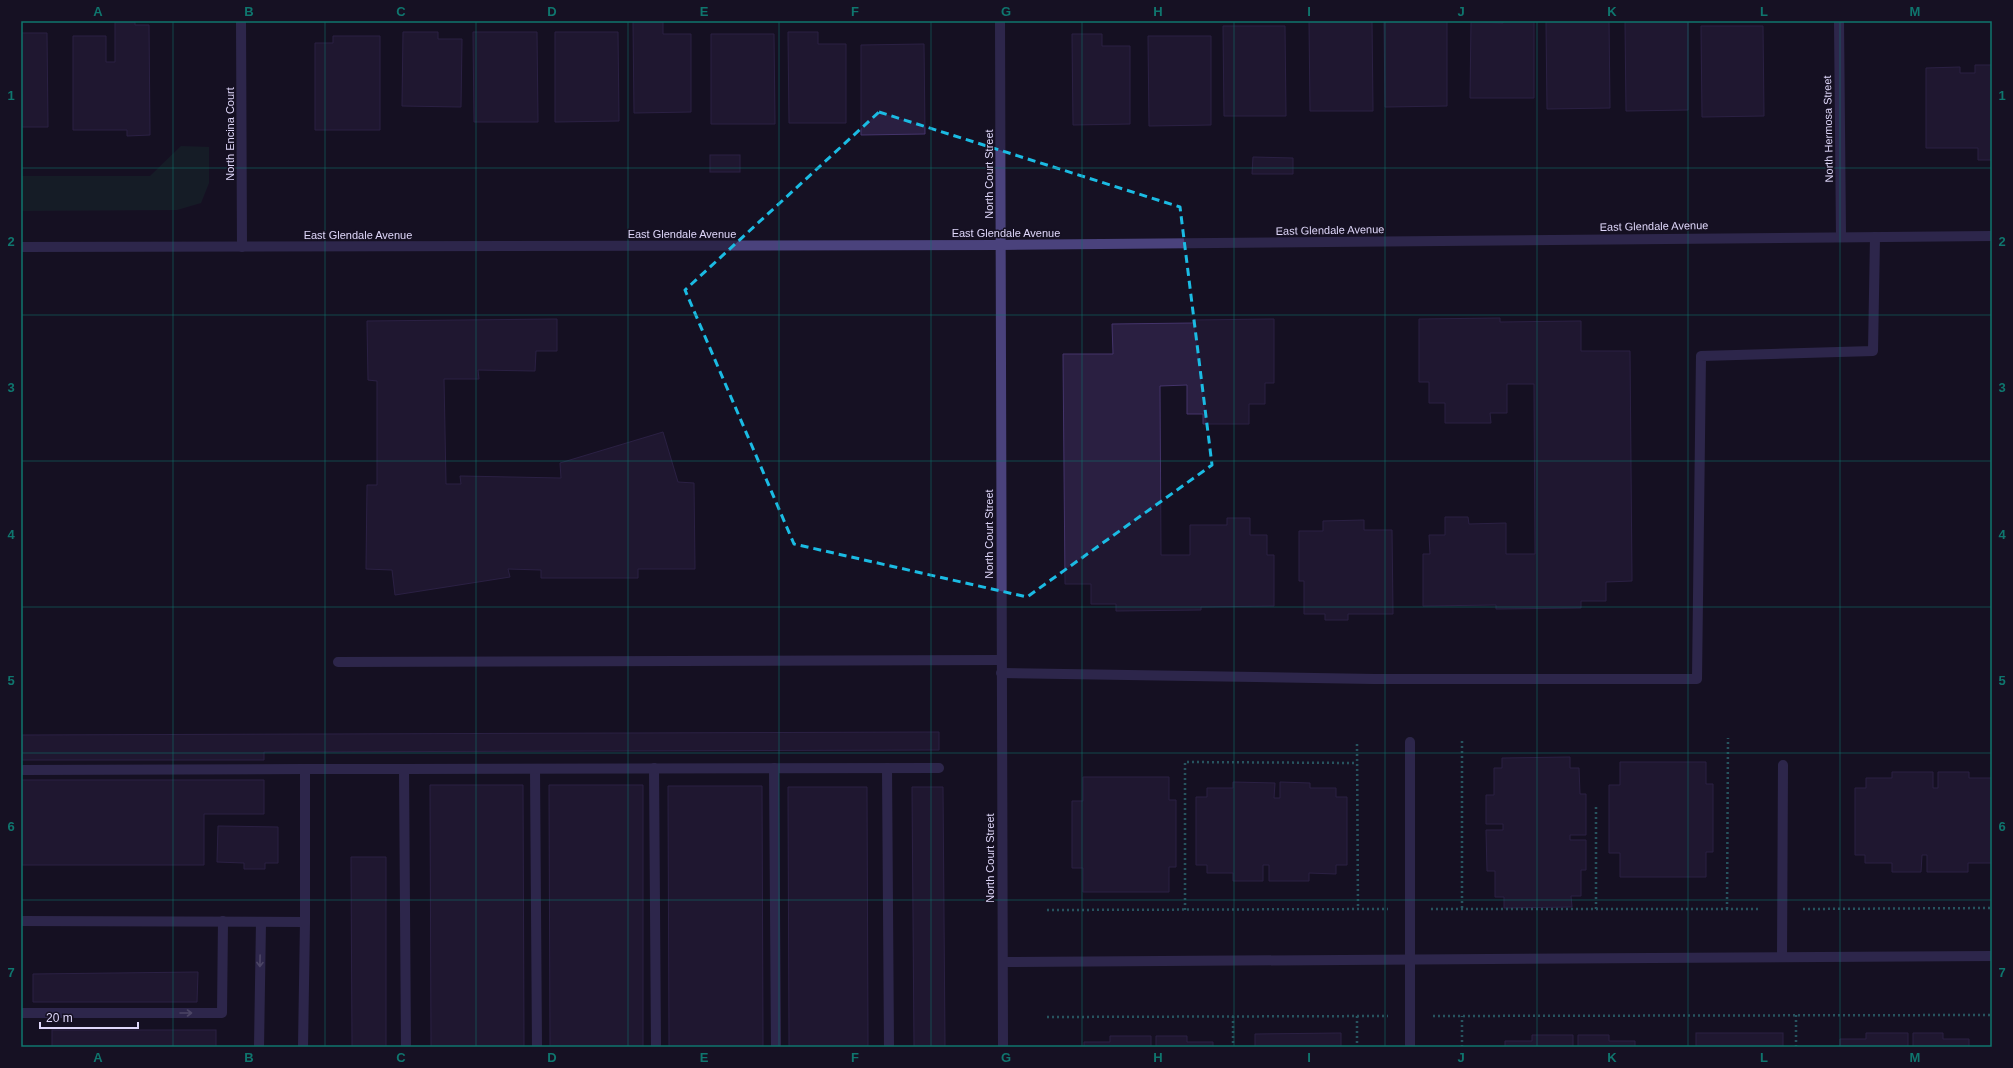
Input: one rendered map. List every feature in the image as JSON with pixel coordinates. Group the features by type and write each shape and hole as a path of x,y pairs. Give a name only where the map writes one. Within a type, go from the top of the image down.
{"street":[{"name":"North Encina Court","path":"241,21 242,247"},
{"name":"North Court Street","path":"1000,21 1001,673 1004,1047"},
{"name":"North Hermosa Street","path":"1839,21 1841,237"},
{"name":"East Glendale Avenue","path":"21,247 1001,245 1992,236"},
{"path":"1001,673 1374,679 1697,679 1701,356 1873,351 1875,237"},
{"path":"338,662 1001,660"},
{"path":"1410,742 1410,1047"},
{"path":"1782,957 1783,765"},
{"path":"654,768 656,1047"},
{"path":"774,768 776,1047"},
{"path":"887,768 889,1047"},
{"path":"23,770 938,768"},
{"path":"303,1047 305,769"},
{"path":"404,769 406,1047"},
{"path":"535,769 537,1047"},
{"path":"21,921 305,922"},
{"path":"21,1013 222,1013 223,921"},
{"path":"259,1047 261,922"},
{"path":"1003,962 1992,956"}],"path":[{"path":"1727,909 1728,738"},
{"path":"1462,741 1462,909"},
{"path":"1357,744 1358,909"},
{"path":"1185,910 1184,762 1357,763"},
{"path":"1596,807 1596,909"},
{"path":"1047,910 1992,908"},
{"path":"1796,1015 1796,1047"},
{"path":"1046,1017 1992,1015"},
{"path":"1233,1016 1233,1047"},
{"path":"1357,1016 1357,1047"},
{"path":"1462,1016 1462,1047"}],"highlighted area":[{"path":"879,112 1180,207 1212,465 1027,597 794,544 685,290"}],"green space":[{"path":"181,146 209,147 209,183 201,203 177,210 21,211 21,176 150,176"}],"building":[{"path":"1309,21 1372,21 1373,111 1310,111"},
{"path":"1384,21 1447,21 1447,106 1385,107"},
{"path":"1503,21 1534,21 1534,98 1470,98 1471,22 1503,23"},
{"path":"1546,21 1609,21 1610,108 1547,109"},
{"path":"1625,21 1688,21 1688,110 1626,111"},
{"path":"115,22 135,22 135,25 149,25 150,135 127,136 127,130 73,130 73,36 106,36 106,62 115,62"},
{"path":"633,22 663,22 663,34 691,34 691,112 634,113"},
{"path":"1223,26 1285,26 1286,116 1224,116"},
{"path":"1701,26 1763,26 1764,116 1702,117"},
{"path":"403,32 438,32 438,39 462,39 461,107 402,106"},
{"path":"473,32 537,32 538,122 474,122"},
{"path":"555,32 618,32 619,121 555,122"},
{"path":"788,32 818,32 818,44 846,44 846,123 789,123"},
{"path":"21,33 47,33 48,127 22,127"},
{"path":"711,34 774,34 775,124 711,124"},
{"path":"1072,34 1102,34 1102,46 1130,46 1130,124 1073,125"},
{"path":"333,36 380,36 380,130 315,130 315,43 333,43"},
{"path":"1148,36 1211,36 1211,125 1149,126"},
{"path":"924,44 925,134 861,135 861,45"},
{"path":"1975,65 1992,65 1992,160 1978,160 1978,148 1926,148 1926,68 1960,67 1960,73 1975,73"},
{"path":"710,155 740,155 740,172 710,172"},
{"path":"1253,157 1293,158 1293,174 1252,174"},
{"path":"1500,318 1500,322 1581,321 1581,351 1630,351 1632,581 1606,582 1606,601 1581,601 1581,608 1496,609 1496,605 1423,606 1423,554 1430,554 1429,535 1445,535 1445,517 1468,517 1469,524 1506,523 1506,554 1535,554 1534,384 1507,384 1507,413 1490,413 1491,423 1445,423 1445,403 1429,403 1429,382 1419,382 1419,319"},
{"path":"557,319 557,351 536,351 535,371 478,370 479,379 444,379 446,484 461,484 460,476 561,478 560,463 663,432 678,482 694,483 695,569 638,569 638,578 541,578 541,570 508,569 510,577 395,595 392,570 366,569 367,485 377,485 377,381 368,380 367,321"},
{"path":"1274,319 1274,383 1265,383 1265,404 1249,404 1249,424 1203,424 1203,414 1187,414 1187,385 1160,386 1161,555 1190,555 1190,525 1227,525 1227,518 1250,518 1250,535 1267,535 1267,555 1274,555 1274,606 1201,607 1201,610 1116,611 1116,604 1091,604 1091,584 1065,584 1063,354 1113,354 1112,324 1193,323 1193,320"},
{"path":"1364,520 1364,530 1392,530 1393,614 1348,614 1348,620 1325,620 1325,614 1304,614 1304,581 1299,581 1299,531 1323,531 1323,521"},
{"path":"939,732 939,750 264,752 264,760 22,760 22,735"},
{"path":"1570,757 1570,768 1579,768 1580,794 1586,794 1586,835 1570,835 1570,840 1586,840 1586,870 1581,870 1581,896 1571,896 1572,907 1504,908 1504,897 1495,897 1495,871 1487,871 1486,830 1503,830 1503,824 1486,824 1486,795 1494,795 1494,768 1502,768 1502,758"},
{"path":"1620,762 1706,762 1706,784 1713,784 1713,852 1706,852 1706,877 1620,877 1620,853 1609,853 1609,785 1620,785"},
{"path":"1892,772 1933,772 1933,788 1938,788 1938,772 1969,772 1969,778 1992,778 1992,863 1968,863 1968,872 1927,872 1927,855 1922,855 1921,872 1892,872 1892,863 1865,863 1865,855 1855,855 1855,788 1866,788 1866,778 1892,778"},
{"path":"1083,777 1169,777 1169,800 1176,800 1176,867 1169,867 1169,892 1083,892 1083,868 1072,868 1072,801 1083,801"},
{"path":"22,780 264,780 264,814 204,814 204,865 22,865"},
{"path":"1233,782 1275,783 1274,798 1280,798 1280,782 1310,783 1310,788 1336,788 1336,797 1347,797 1347,865 1336,865 1336,874 1309,873 1309,881 1269,881 1269,865 1263,865 1263,881 1233,881 1233,873 1207,873 1207,865 1196,865 1196,797 1207,797 1207,788 1233,788"},
{"path":"430,785 523,785 524,1047 431,1047"},
{"path":"549,785 643,785 643,1047 550,1047"},
{"path":"668,786 762,786 763,1047 669,1047"},
{"path":"788,787 867,787 868,1047 789,1047"},
{"path":"912,787 943,787 945,1047 914,1047"},
{"path":"218,826 278,827 278,863 265,863 265,869 244,869 244,863 217,862"},
{"path":"351,857 386,857 386,1047 352,1047"},
{"path":"198,972 197,1002 33,1002 33,974"},
{"path":"52,1030 216,1030 216,1047 52,1047"},
{"path":"1341,1033 1341,1047 1255,1047 1255,1034"},
{"path":"1696,1033 1783,1033 1783,1047 1696,1047"},
{"path":"1866,1033 1908,1033 1908,1047 1840,1047 1840,1039 1866,1039"},
{"path":"1913,1033 1943,1033 1943,1039 1969,1039 1969,1047 1913,1047"},
{"path":"1532,1035 1573,1035 1573,1047 1505,1047 1505,1041 1532,1041"},
{"path":"1578,1035 1609,1035 1609,1041 1635,1041 1635,1047 1578,1047"},
{"path":"1110,1036 1151,1036 1151,1047 1084,1047 1084,1042 1110,1042"},
{"path":"1156,1036 1187,1036 1187,1042 1213,1042 1213,1047 1156,1047"}]}
